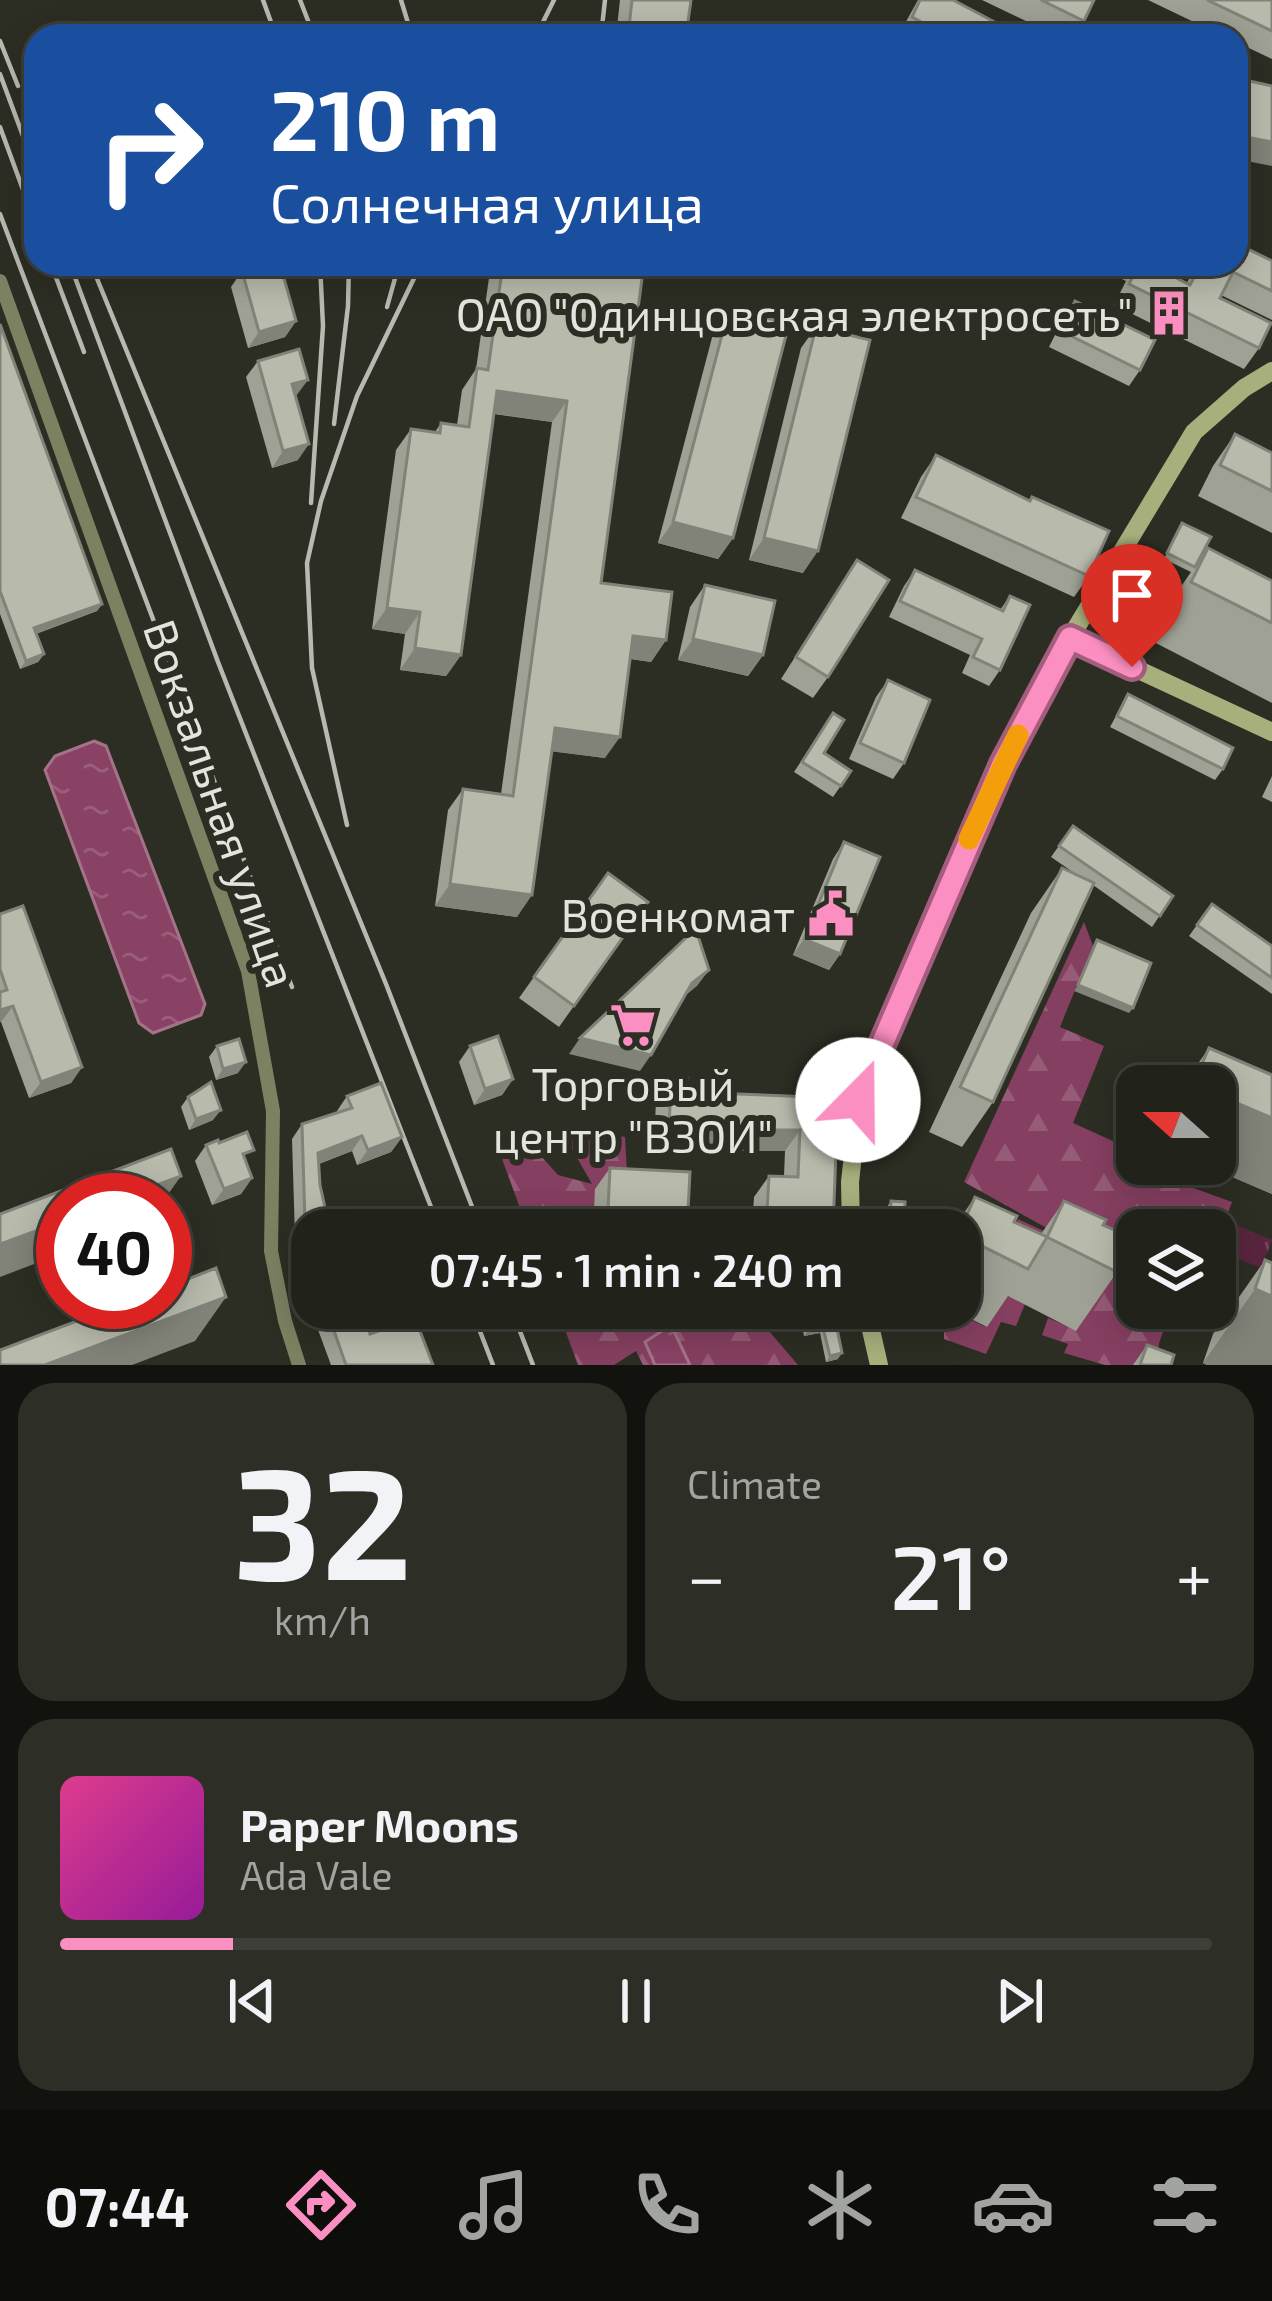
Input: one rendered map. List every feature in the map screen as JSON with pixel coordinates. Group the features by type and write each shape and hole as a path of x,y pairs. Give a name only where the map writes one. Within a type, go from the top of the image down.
{"street":[{"name":"Вокзальная улица","path":"0,281 248,971 273,1111 271,1251 299,1365"},
{"path":"851,1209 860,1091 1003,764 1070,638 1194,432 1244,388 1272,371"},
{"path":"1070,638 1272,732"},
{"path":"871,1329 879,1365"}],"green space":[{"path":"1084,922 1093,946 1060,1027 1104,1046 1073,1123 1116,1142 1116,1185 1185,1185 1232,1202 1229,1209 1116,1209 1116,1329 1164,1329 1157,1365 1105,1365 1064,1353 1068,1344 1042,1335 1048,1318 1076,1330 1095,1299 1005,1249 1018,1219 1097,1256 964,1182"},
{"path":"583,1128 625,1137 627,1172 663,1209 520,1209 493,1134 522,1135 558,1175 592,1184 568,1142"},
{"path":"1236,1225 1272,1240 1261,1268 1236,1258"},
{"path":"1006,1295 1025,1304 1016,1326 1001,1322 986,1354 944,1339 944,1329 986,1327"},
{"path":"565,1329 665,1329 646,1342 655,1365 643,1365 636,1351 614,1365 578,1365"},
{"path":"673,1329 767,1329 798,1365 690,1365"}],"water":[{"path":"94,741 106,746 205,1004 201,1015 153,1033 139,1023 45,770 55,756"},
{"path":"673,1329 690,1365 655,1365 645,1342"}],"building":[{"path":"632,0 691,0 688,24 629,24"},
{"path":"920,0 953,0 998,24 925,24 912,17"},
{"path":"1041,0 1094,0 1084,21"},
{"path":"1207,0 1272,0 1272,31"},
{"path":"1248,81 1272,86 1272,142 1248,137"},
{"path":"1248,249 1272,261 1272,291 1241,276 1248,276"},
{"path":"243,276 283,276 296,321 259,332"},
{"path":"501,276 642,276 601,583 672,592 666,640 633,636 620,737 555,728 532,895 450,884 463,789 513,796 567,401 497,391 461,655 415,648 420,612 387,608 411,429 440,433 441,423 469,427 477,368 488,370"},
{"path":"1133,276 1173,276 1190,285 1195,276 1231,276 1220,298 1271,323 1259,348 1129,284"},
{"path":"1075,301 1155,340 1140,370 1061,331"},
{"path":"729,308 789,324 733,538 673,522"},
{"path":"0,324 102,604 34,628 44,654 26,661 0,591"},
{"path":"816,327 870,340 818,551 764,538"},
{"path":"299,349 308,380 292,384 309,444 283,451 258,361"},
{"path":"1235,434 1272,453 1272,491 1220,465"},
{"path":"936,455 1030,501 1032,497 1109,531 1089,576 916,497"},
{"path":"1182,523 1211,537 1195,567 1167,553"},
{"path":"1208,548 1272,581 1272,623 1191,582"},
{"path":"857,560 889,580 828,677 796,657"},
{"path":"915,570 1003,611 1010,596 1030,605 1000,670 973,657 982,639 900,601"},
{"path":"705,585 775,601 763,655 693,639"},
{"path":"888,680 930,700 904,763 860,743"},
{"path":"1128,694 1233,748 1223,769 1117,716"},
{"path":"833,713 844,720 824,753 851,771 841,786 802,762"},
{"path":"1073,826 1173,896 1160,916 1059,846"},
{"name":"Военкомат","path":"844,842 880,857 840,954 804,939"},
{"path":"1062,868 1094,883 993,1102 960,1087"},
{"path":"608,873 648,902 574,1006 534,977"},
{"path":"1212,904 1272,946 1272,978 1197,925"},
{"path":"23,906 82,1067 41,1082 13,1006 0,1010 0,992 7,990 0,969 0,914"},
{"name":"Торговый центр \"ВЗОИ\"","path":"697,933 709,970 692,983 651,1055 580,1038 688,936"},
{"path":"1097,940 1151,963 1133,1008 1078,985"},
{"path":"498,1036 513,1079 485,1089 470,1046"},
{"path":"239,1039 246,1062 223,1069 217,1046"},
{"path":"1209,1048 1272,1075 1272,1118 1236,1103 1236,1065 1201,1065"},
{"path":"671,1078 687,1078 686,1092 838,1098 834,1209 767,1209 769,1176 798,1177 800,1130 669,1130"},
{"path":"211,1082 221,1110 196,1119 188,1097"},
{"path":"381,1083 402,1137 368,1150 362,1136 318,1153 325,1209 305,1209 302,1124 352,1108 347,1096"},
{"path":"247,1132 254,1150 243,1154 252,1178 224,1189 206,1145"},
{"path":"171,1149 180,1173 108,1173"},
{"path":"610,1168 690,1172 688,1209 608,1209"},
{"path":"975,1197 1017,1216 1014,1222 1047,1237 1028,1269 981,1246 981,1209 970,1209"},
{"path":"36,1200 36,1231 0,1244 0,1214"},
{"path":"891,1201 905,1202 905,1209 891,1209"},
{"path":"1064,1201 1106,1220 1103,1225 1116,1231 1116,1272 1047,1237"},
{"path":"1265,1260 1272,1263 1272,1296 1255,1289"},
{"path":"216,1268 226,1297 192,1310 192,1277"},
{"path":"56,1329 141,1329 45,1365 0,1365 0,1350"},
{"path":"333,1329 368,1329 370,1334 419,1329 433,1365 346,1365"},
{"path":"823,1329 837,1329 842,1353 830,1356"},
{"path":"1147,1345 1174,1355 1171,1365 1140,1365"}],"railway":[{"path":"263,0 272,24"},
{"path":"300,0 309,24"},
{"path":"401,0 408,24"},
{"path":"542,24 554,0"},
{"path":"602,24 605,0"},
{"path":"0,41 18,86"},
{"path":"0,74 24,139"},
{"path":"0,127 24,192"},
{"path":"0,214 292,987"},
{"path":"56,276 84,352"},
{"path":"74,276 218,662 432,1209"},
{"path":"96,276 386,984 473,1209"},
{"path":"311,503 323,326 321,276"},
{"path":"334,424 349,276"},
{"path":"387,307 396,276"},
{"path":"347,825 312,668 307,563 321,501 357,396 415,276"},
{"path":"479,1329 493,1365"},
{"path":"519,1329 533,1365"}],"slow traffic":[{"path":"969,839 1018,735"}],"place":[{"name":"ОАО \"Одинцовская электросеть\"","path":"1169,313"},
{"name":"Военкомат","path":"831,914"},
{"name":"Торговый центр \"ВЗОИ\"","path":"633,1025"}],"route":[{"path":"858,1100 1003,764 1070,638 1132,667"}]}
